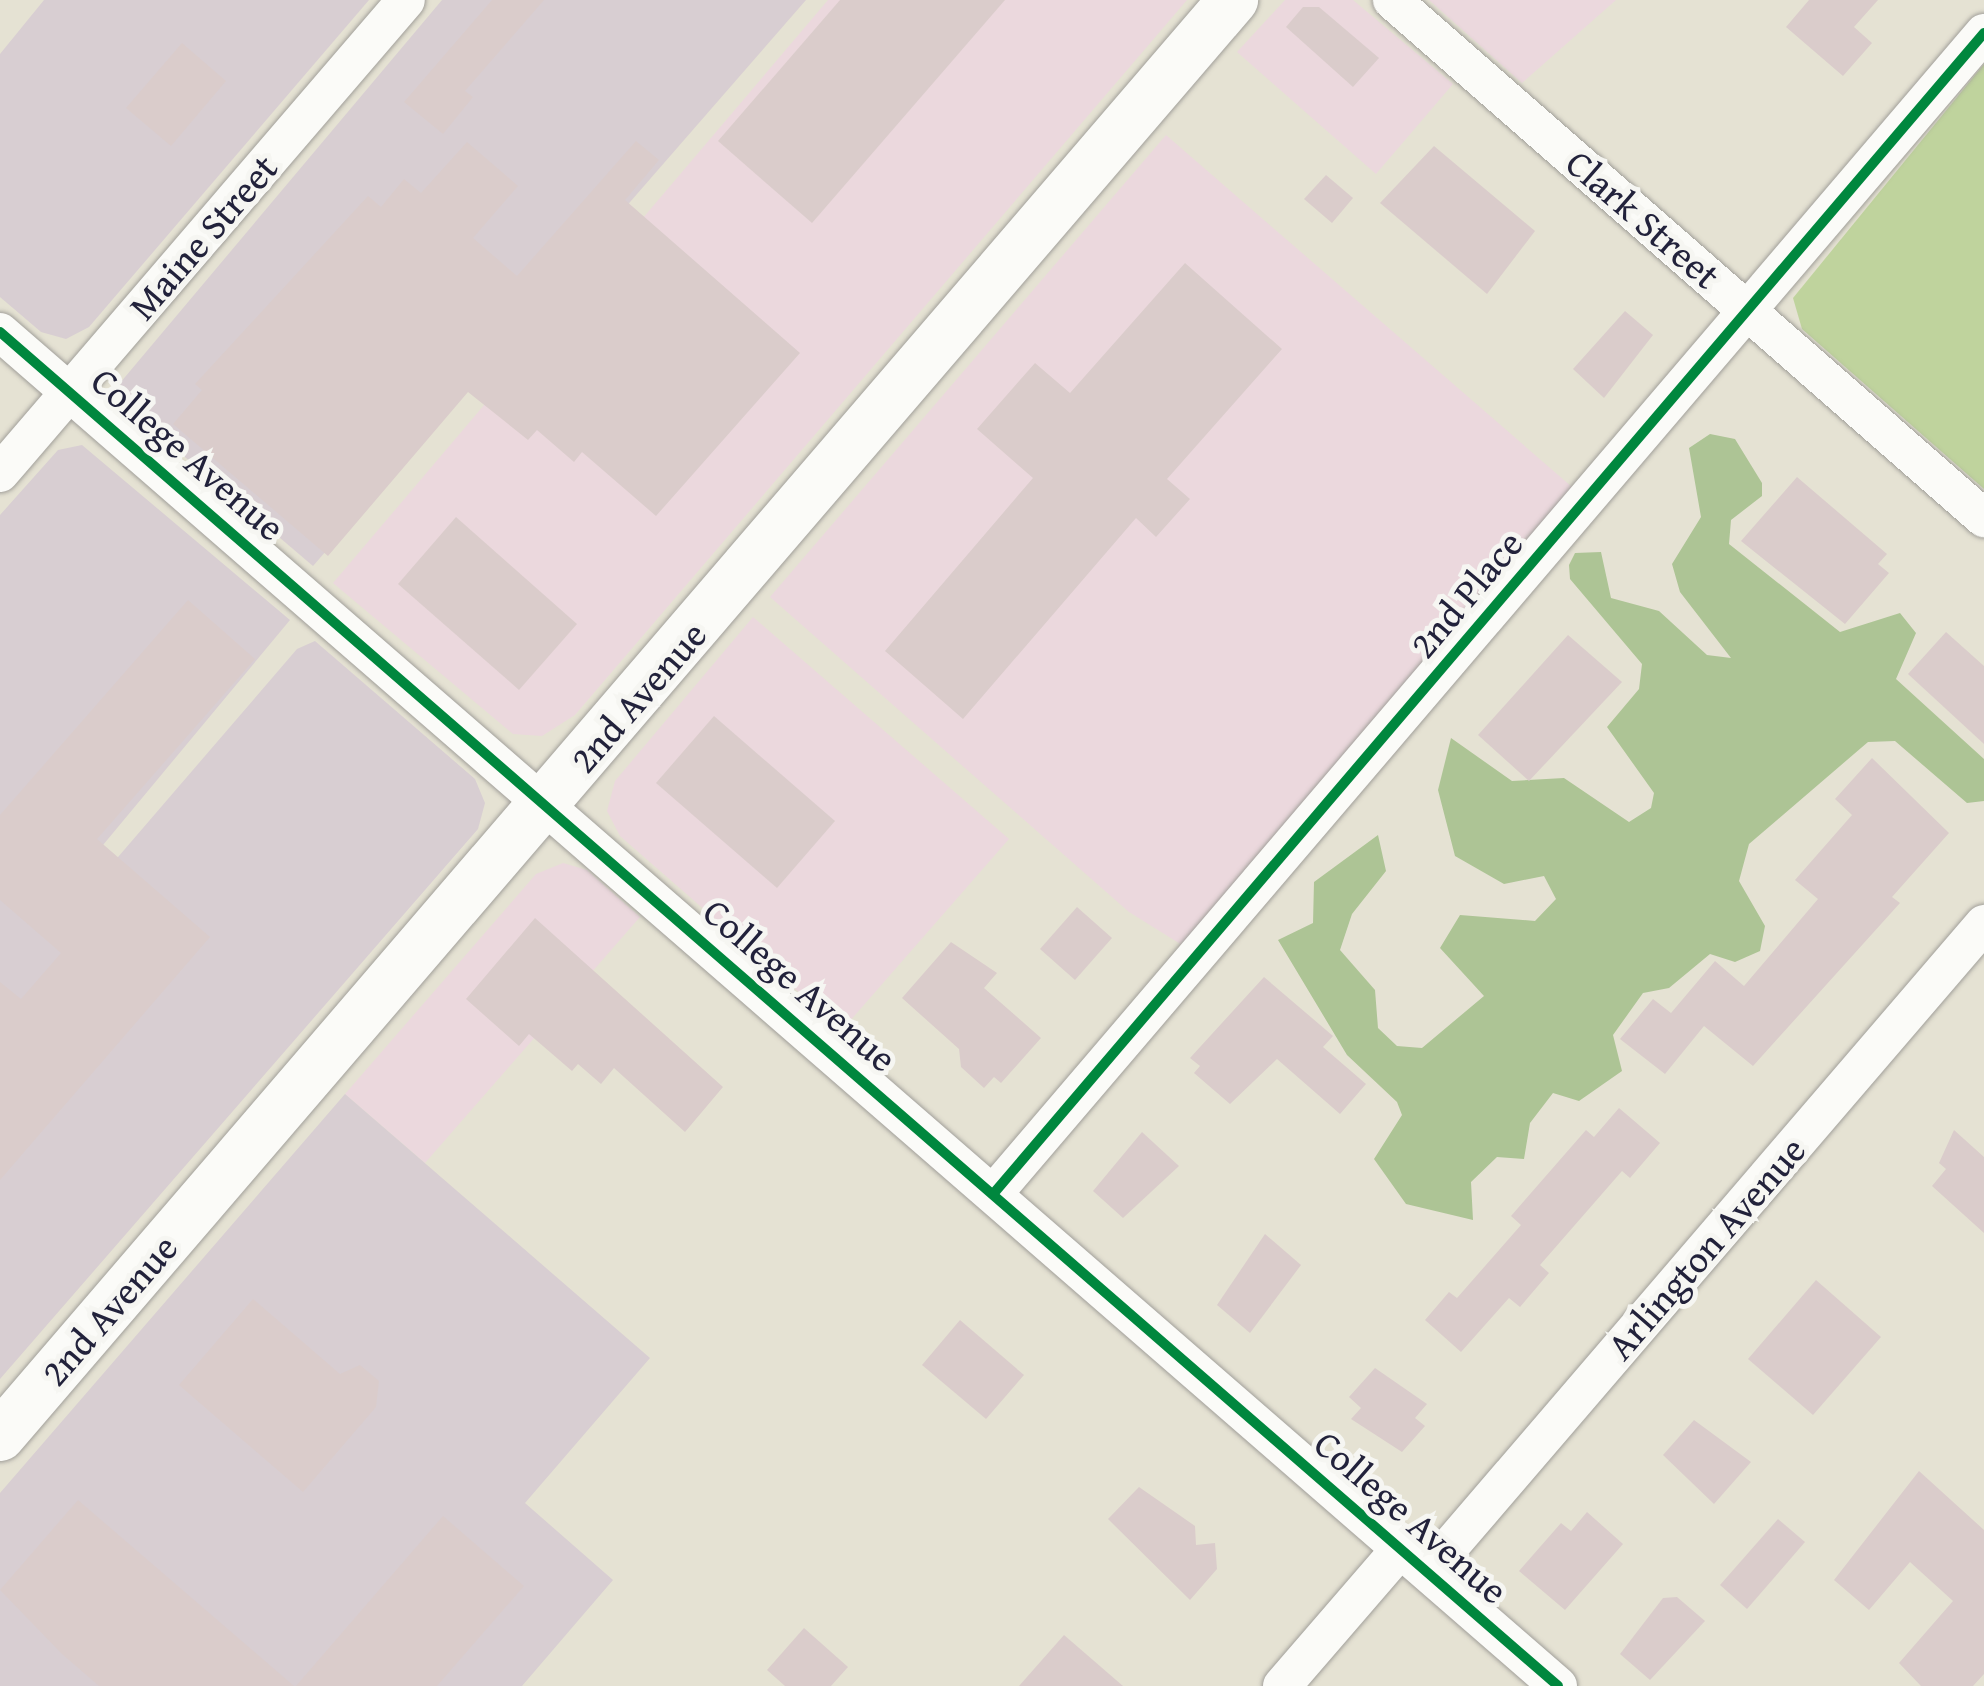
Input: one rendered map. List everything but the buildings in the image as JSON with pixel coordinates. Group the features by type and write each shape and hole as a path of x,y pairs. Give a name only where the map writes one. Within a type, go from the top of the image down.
{"main road":[{"name":"2nd Avenue","path":"0,1436 1233,0"}],"street":[{"name":"Maine Street","path":"0,473 406,0"},
{"name":"Clark Street","path":"1392,0 1984,518"},
{"name":"2nd Place","path":"994,1194 1984,33"},
{"name":"College Avenue","path":"0,332 547,803 1558,1686"},
{"name":"Arlington Avenue","path":"1282,1686 1415,1560 1984,924"}],"shaded area":[{"path":"44,0 369,0 89,327 66,339 41,332 0,297 0,54"},
{"path":"442,0 806,0 313,566 125,406 120,383"},
{"path":"828,0 1187,0 575,715 542,736 513,734 333,583"},
{"path":"1285,0 1353,0 1453,84 1376,174 1237,52"},
{"path":"1429,0 1616,0 1522,83"},
{"path":"1166,135 1572,487 1182,945 1129,912 770,597"},
{"path":"82,445 290,620 49,910 63,921 297,649 315,641 475,779 485,803 478,829 0,1379 0,515 58,450"},
{"path":"753,617 1009,839 842,1030 620,836 607,811 615,781"},
{"path":"563,863 587,870 640,917 425,1163 345,1094 536,874"},
{"path":"345,1094 650,1358 525,1503 613,1580 522,1686 0,1686 0,1493"}],"green space":[{"path":"1984,64 1984,489 1802,329 1793,298"},
{"path":"1710,434 1735,439 1762,483 1762,496 1731,520 1729,544 1840,632 1900,613 1916,633 1896,679 1984,759 1984,801 1967,803 1895,741 1868,742 1749,844 1739,881 1765,926 1760,951 1735,962 1710,954 1669,988 1643,993 1613,1035 1622,1071 1579,1101 1553,1093 1530,1123 1524,1159 1497,1157 1471,1182 1473,1220 1406,1204 1374,1159 1402,1115 1397,1102 1347,1055 1278,940 1313,923 1314,882 1378,835 1386,871 1352,914 1340,950 1375,990 1378,1028 1397,1046 1422,1048 1484,996 1440,948 1460,915 1535,921 1556,899 1544,876 1504,884 1455,856 1438,790 1451,738 1512,781 1564,778 1629,822 1651,808 1654,793 1607,727 1639,689 1642,664 1570,579 1569,565 1575,553 1601,552 1611,598 1659,611 1707,655 1731,658 1680,592 1672,564 1701,517 1689,448"}],"cycle path":[{"path":"994,1193 1984,33"},
{"path":"0,332 1558,1686"}]}
